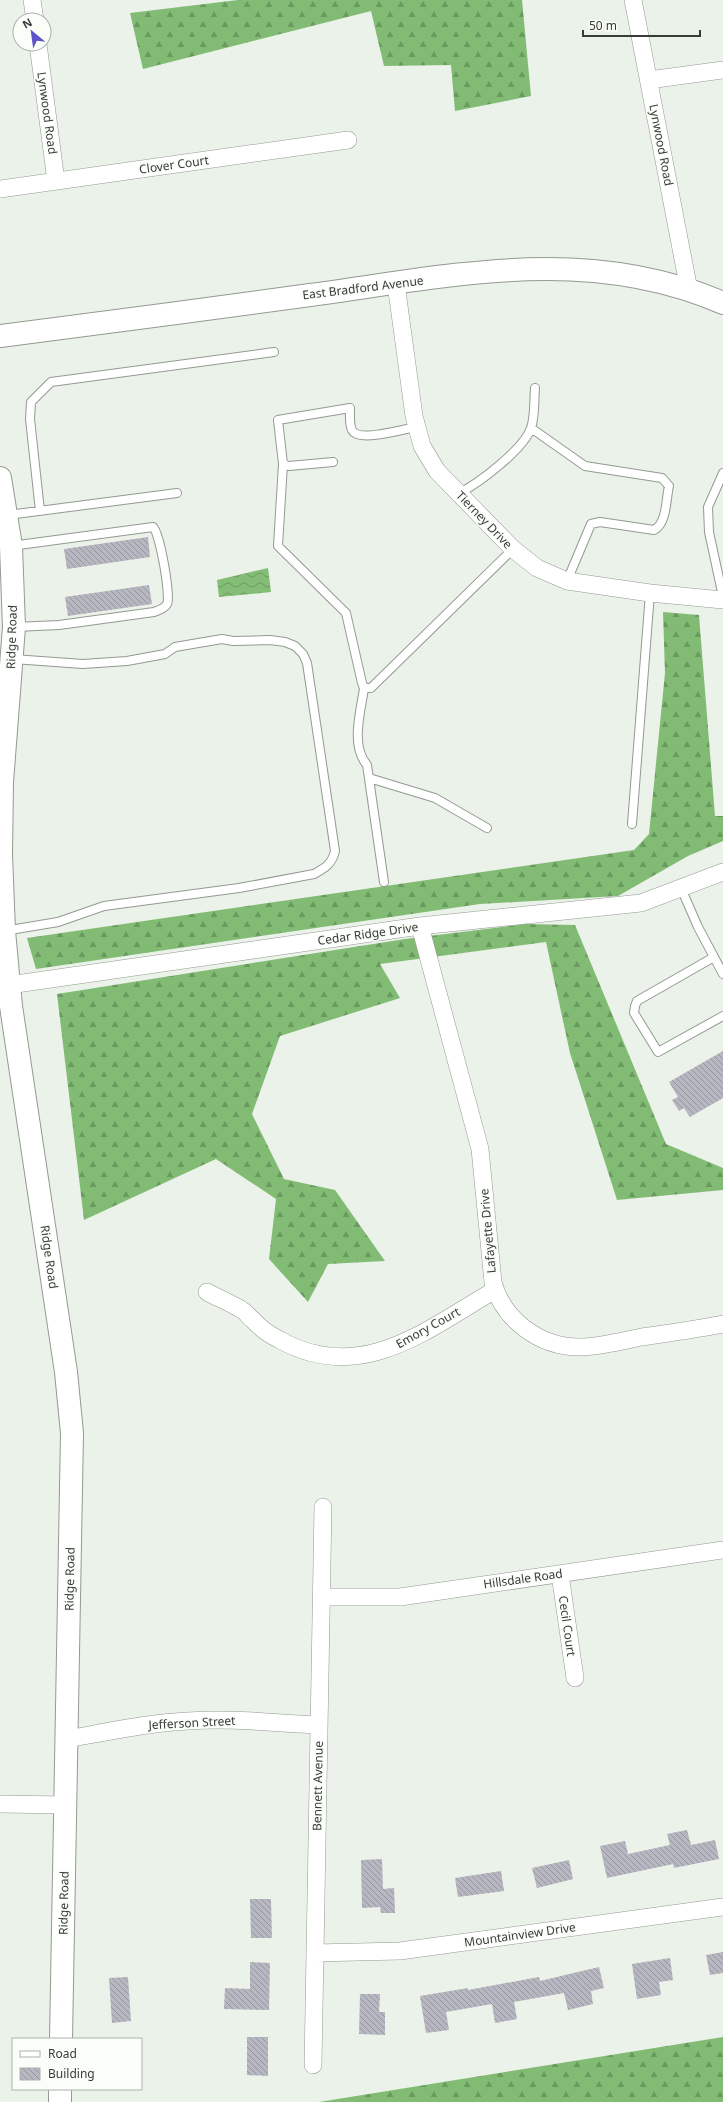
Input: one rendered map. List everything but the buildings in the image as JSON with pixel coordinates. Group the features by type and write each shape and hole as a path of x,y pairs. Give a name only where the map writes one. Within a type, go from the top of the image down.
{"main road":[{"name":"East Bradford Avenue","path":"0,336 505,270 562,268 618,273 689,290 723,303"},
{"name":"Ridge Road","path":"0,478 11,546 14,627 1,804 1,856 4,931 9,985 70,1403 72,1465 61,2038"},
{"path":"60,2090 60,2102"}],"street":[{"path":"32,0 34,12"},
{"name":"Lynwood Road","path":"633,0 689,290"},
{"name":"Lynwood Road","path":"39,52 56,181"},
{"path":"649,80 723,70"},
{"name":"Clover Court","path":"0,189 348,140"},
{"name":"Tierney Drive","path":"396,284 416,427 422,446 431,463 513,549 537,568 567,581 650,594 723,600"},
{"name":"Cedar Ridge Drive","path":"9,985 420,926 641,903 723,872"},
{"name":"Lafayette Drive","path":"420,926 480,1149 490,1269 495,1290 503,1305 519,1324 540,1338 566,1346 593,1346 723,1324"},
{"name":"Emory Court","path":"207,1292 243,1310 266,1331 293,1347 323,1355 344,1357 371,1354 402,1344 495,1290"},
{"name":"Bennett Avenue","path":"313,2066 323,1507"},
{"name":"Hillsdale Road","path":"321,1597 400,1597 723,1550"},
{"name":"Cecil Court","path":"560,1574 575,1678"},
{"name":"Jefferson Street","path":"67,1738 127,1728 187,1721 260,1721 319,1725"},
{"path":"0,1804 66,1805"},
{"name":"Mountainview Drive","path":"315,1953 400,1951 723,1907"}],"lane":[{"path":"40,511 30,419 31,402 51,382 274,352"},
{"path":"459,493 471,487 521,446 531,428 535,388"},
{"path":"384,882 367,765 361,758 359,752 359,725 364,688 346,613 278,546 283,464 278,420 350,408 352,430 354,433 366,437 416,427"},
{"path":"531,428 585,466 662,478 669,486 663,520 658,528 654,530 600,522 591,524 567,581"},
{"path":"283,464 290,466 332,462"},
{"path":"723,474 708,506 709,532 723,597"},
{"path":"7,516 177,493"},
{"path":"11,546 153,527 157,531 161,543 168,600 162,609 154,612 59,626 14,627"},
{"path":"364,688 368,689 375,684 513,549"},
{"path":"632,824 650,594"},
{"path":"4,931 31,928 58,922 104,906 239,888 314,874 325,869 332,860 334,851 307,663 303,654 295,646 270,640 233,641 222,639 175,647 165,654 127,661 83,664 12,659"},
{"path":"369,778 435,798 487,828"},
{"path":"681,888 692,916 723,974"},
{"path":"714,957 638,1001 634,1012 658,1052 723,1016"}],"green space":[{"path":"238,0 522,0 531,96 455,111 451,65 384,66 371,11 143,69 130,13"},
{"path":"663,612 699,615 715,816 723,816 723,841 688,856 618,896 480,904 36,969 27,938 634,850 649,834 665,673"},
{"path":"525,924 575,925 666,1144 723,1168 723,1190 617,1200 570,1053 546,942 380,964 400,998 280,1036 252,1114 284,1179 335,1190 385,1261 328,1264 308,1302 269,1259 276,1199 216,1159 84,1220 57,994 405,939"},
{"path":"723,2037 723,2102 319,2102"}],"water":[{"path":"268,568 271,592 219,597 217,580"}]}
